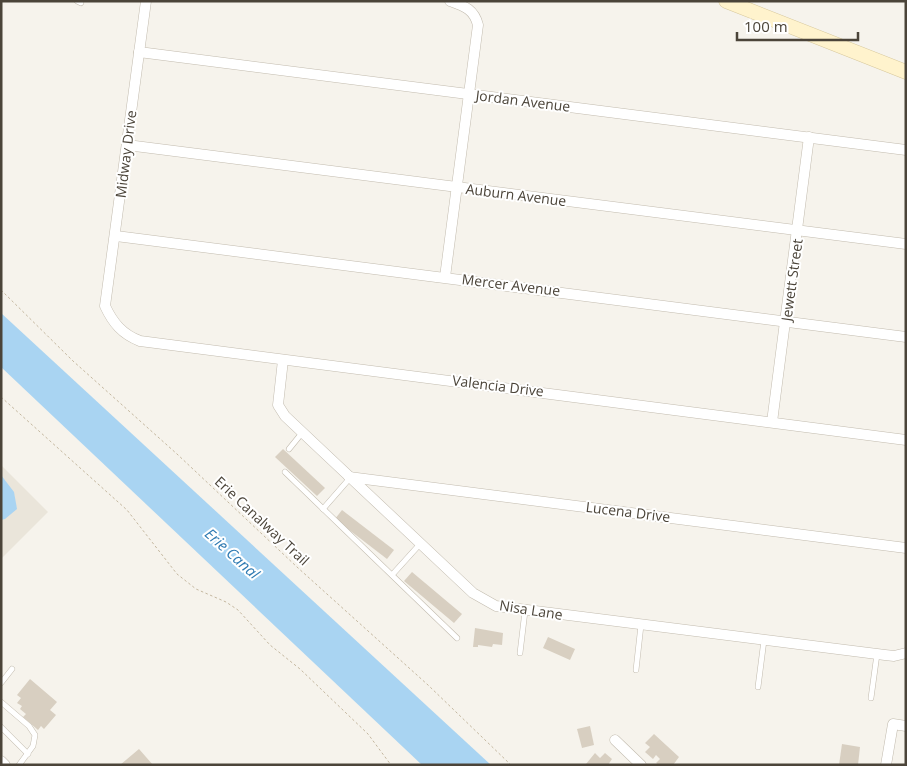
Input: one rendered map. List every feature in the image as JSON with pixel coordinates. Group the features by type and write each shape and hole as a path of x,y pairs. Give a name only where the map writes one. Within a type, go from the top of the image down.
{"street":[{"name":"Midway Drive","path":"106,306 146,1"},
{"path":"445,277 478,25 476,17 471,10 450,1"},
{"path":"726,1 906,72"},
{"name":"Jordan Avenue","path":"140,52 906,150"},
{"name":"Jewett Street","path":"772,422 809,137"},
{"name":"Auburn Avenue","path":"127,145 906,244"},
{"name":"Mercer Avenue","path":"116,236 906,338"},
{"name":"Valencia Drive","path":"106,306 111,318 119,329 129,337 140,341 906,440"},
{"name":"Nisa Lane","path":"283,360 278,405 285,416 473,593 496,606 894,656 906,653"},
{"name":"Lucena Drive","path":"350,477 906,548"},
{"path":"886,765 892,724 906,726"},
{"path":"615,740 641,765"},
{"path":"1,761 5,765"}],"lane":[{"path":"289,449 302,432"},
{"path":"285,472 457,638"},
{"path":"323,509 350,477"},
{"path":"392,575 420,544"},
{"path":"520,653 525,611"},
{"path":"636,670 641,625"},
{"path":"758,687 764,640"},
{"path":"871,698 877,654"},
{"path":"1,683 12,669"},
{"path":"1,702 29,726 35,735 33,746 19,765"},
{"path":"1,727 28,754"}],"path":[{"name":"Erie Canalway Trail","path":"1,290 73,361 177,454 297,568 428,685 511,765"},
{"path":"1,397 127,510 177,574 196,589 226,602 238,610 270,645 300,669 364,731 391,765"}],"shaded area":[{"path":"1,465 48,512 1,559"}],"water":[{"name":"Erie Canal","path":"1,313 491,765 422,765 1,367"},
{"path":"1,475 14,492 17,509 1,520"}],"building":[{"path":"283,449 325,488 317,496 275,457"},
{"path":"342,510 394,550 387,559 335,519"},
{"path":"412,572 462,614 454,623 404,581"},
{"path":"475,628 503,633 502,645 493,644 492,647 478,645 478,647 473,647"},
{"path":"548,637 575,649 570,660 543,648"},
{"path":"30,679 57,702 50,710 56,715 44,729 41,726 38,730 23,717 26,714 20,709 22,706 17,703 21,698 17,695"},
{"path":"590,726 594,745 582,748 577,729"},
{"path":"654,734 679,757 673,765 659,765 656,763 660,759 656,755 653,759 645,752 650,747 645,743"},
{"path":"842,744 860,747 858,765 839,765"},
{"path":"139,749 153,765 120,765"},
{"path":"595,753 600,758 605,753 612,759 608,765 587,765"}]}
